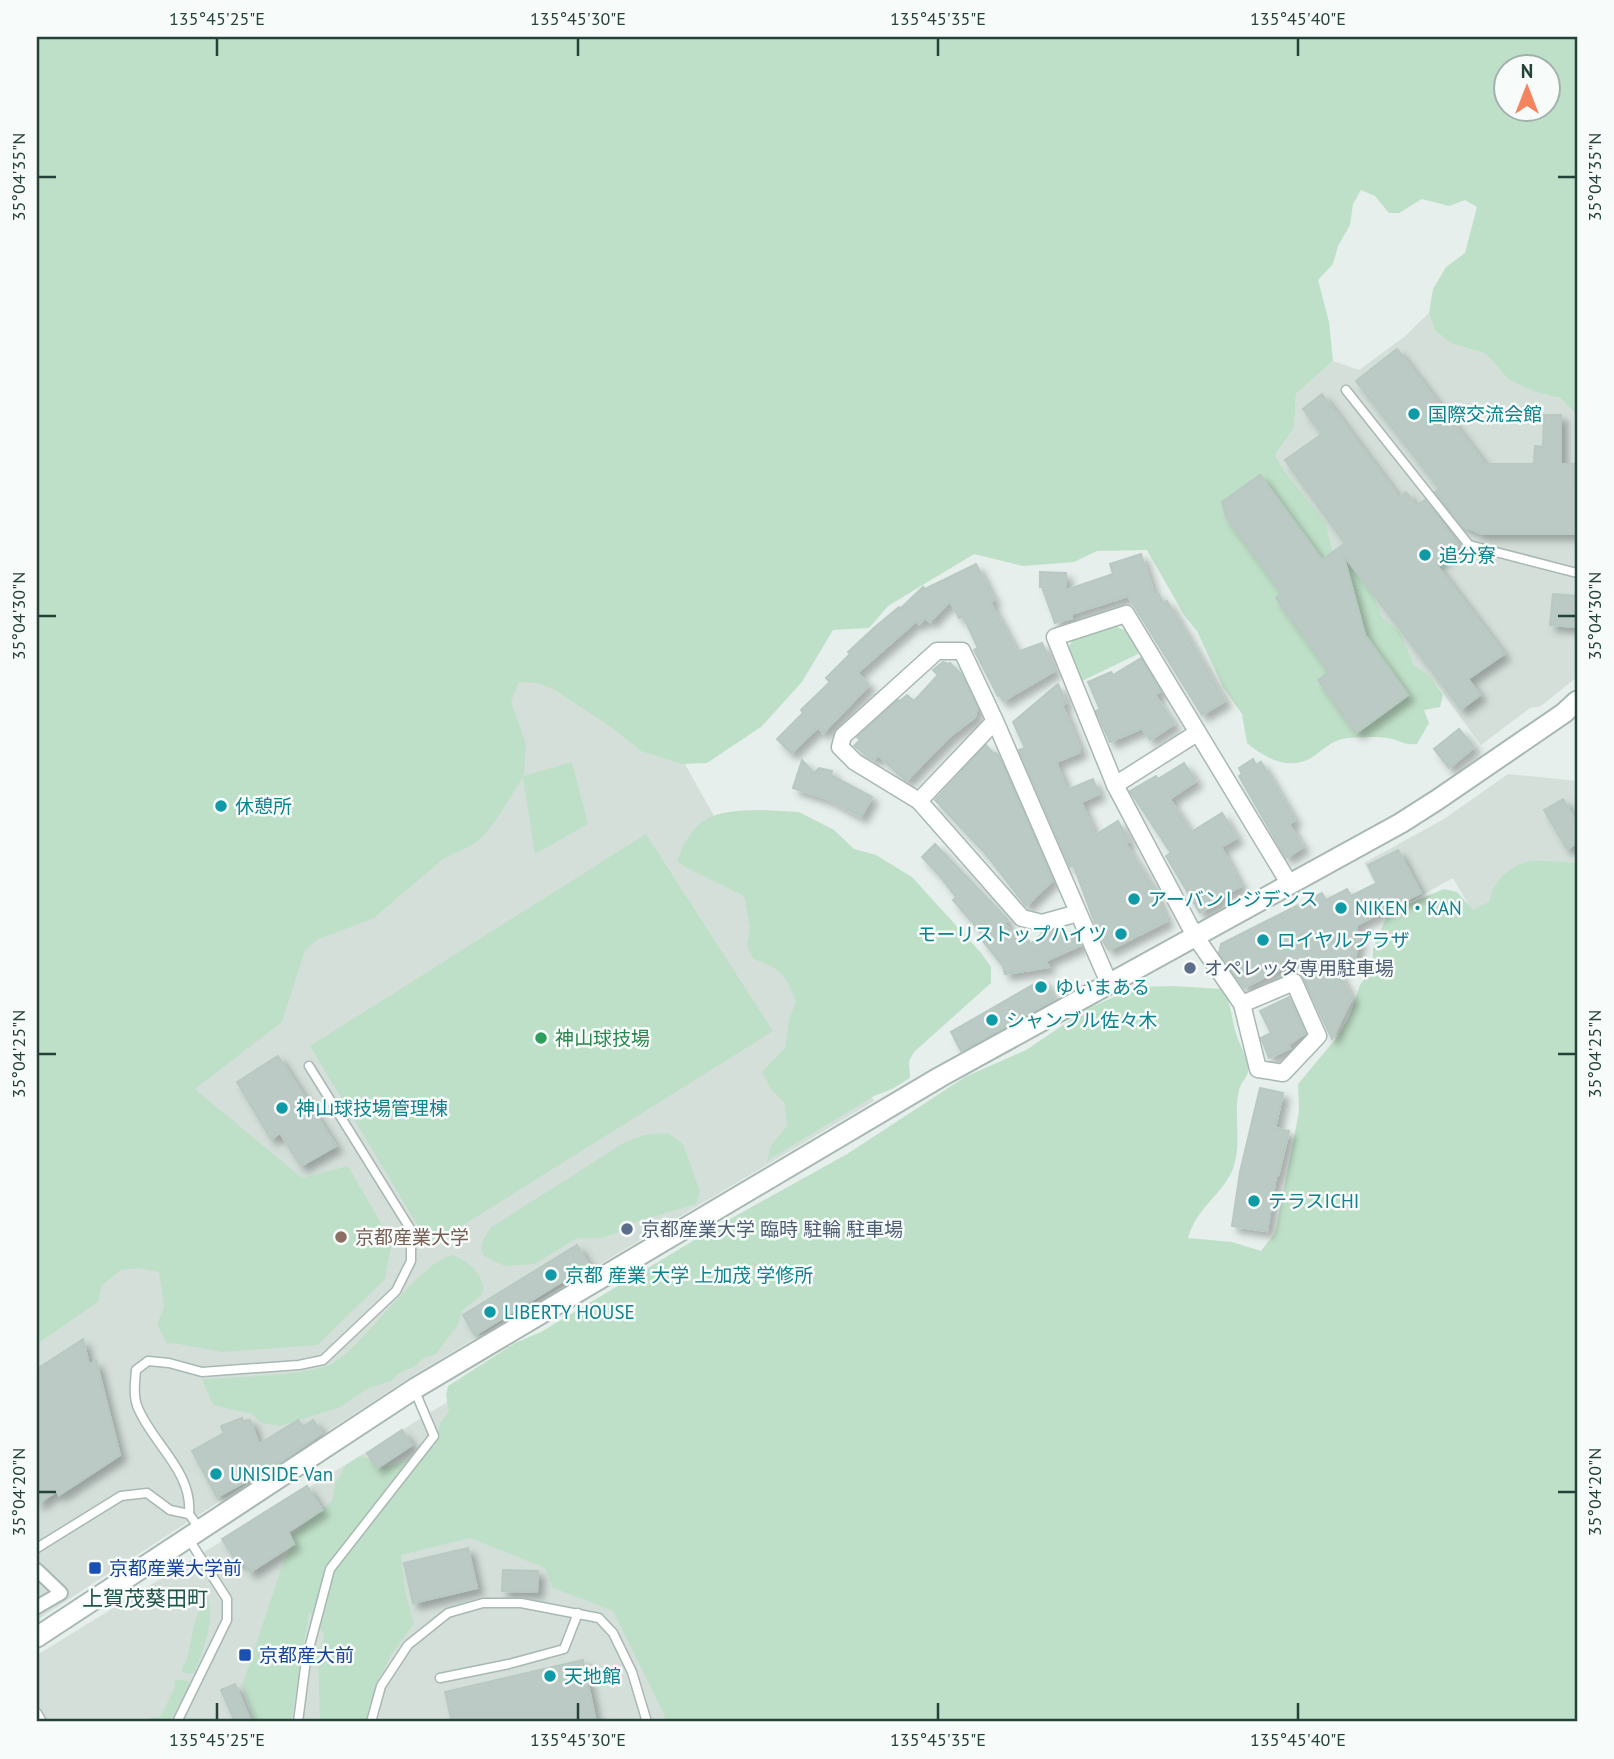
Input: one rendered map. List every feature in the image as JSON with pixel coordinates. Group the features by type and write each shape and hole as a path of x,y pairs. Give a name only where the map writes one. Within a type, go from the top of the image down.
{"street":[{"path":"1242,1004 1294,982 1318,1036 1283,1073 1258,1069 1242,1004 1195,936 1115,785 1055,637 1126,614 1289,883"},
{"path":"1078,913 1042,923 1022,918 919,801 855,762 840,747 844,736 937,651 962,651 995,721 1109,984"},
{"path":"37,1637 192,1527 414,1389 880,1111 1437,800 1564,713 1577,701"},
{"path":"919,801 995,721"},
{"path":"1115,785 1197,733"},
{"path":"37,1570 61,1593 37,1607"}],"lane":[{"path":"1346,390 1469,545 1577,573"},
{"path":"177,1722 227,1620 227,1599 192,1527 190,1500 179,1472 138,1408 136,1370 148,1362 169,1363 202,1372 299,1365 323,1360 396,1292 411,1261 411,1230 309,1066"},
{"path":"298,1722 306,1660 330,1569 434,1436 414,1389"},
{"path":"37,1548 121,1496 148,1493 192,1527"},
{"path":"371,1722 381,1686 408,1646 448,1613 483,1603 521,1602 599,1618 613,1633 632,1672 647,1722"},
{"path":"440,1678 564,1649 578,1613"},
{"path":"37,1713 42,1722"}],"shaded area":[{"path":"1429,313 1435,331 1451,343 1486,354 1509,380 1535,392 1560,398 1577,415 1577,677 1541,706 1530,708 1481,745 1430,676 1414,665 1400,632 1382,617 1374,596 1353,569 1332,549 1326,523 1285,472 1275,455 1294,428 1296,394 1333,361 1359,370 1404,337"},
{"name":"京都産業大学","path":"631,668 874,1101 417,1373 37,1620 37,692"},
{"path":"1508,774 1577,781 1577,863 1524,862 1490,901 1472,911 1453,878 1391,912 1364,863 1444,819"},
{"path":"585,1317 728,1722 37,1722 37,1655"}],"green space":[{"path":"37,37 1577,37 1577,415 1560,398 1535,392 1509,380 1486,354 1451,343 1435,331 1429,313 1433,289 1446,267 1465,253 1477,207 1465,200 1449,206 1422,199 1399,213 1389,213 1375,196 1361,190 1353,204 1350,225 1338,246 1333,264 1318,280 1329,322 1333,361 1296,394 1294,428 1275,455 1285,472 1326,523 1332,549 1353,569 1374,596 1382,617 1400,632 1414,665 1430,676 1443,695 1440,707 1424,710 1429,723 1417,744 1381,737 1348,738 1333,743 1302,762 1285,763 1269,758 1247,743 1242,714 1223,687 1197,631 1184,615 1147,550 1097,551 1074,562 1023,566 974,554 888,606 869,628 833,630 802,682 761,727 707,763 682,764 641,751 611,727 553,689 537,683 519,682 511,702 526,744 524,776 572,762 588,824 535,854 523,777 493,824 477,842 442,860 374,918 317,940 305,950 282,1022 195,1089 302,1178 348,1166 392,1242 385,1279 318,1345 222,1352 167,1344 157,1324 164,1307 159,1272 138,1268 121,1270 102,1285 98,1302 37,1344"},
{"path":"1115,626 1129,632 1140,653 1080,682 1067,649 1072,641"},
{"path":"731,812 799,812 834,830 854,849 876,855 912,877 991,967 991,983 914,1052 909,1061 910,1078 874,1096 767,1161 771,1145 787,1126 784,1102 770,1088 762,1072 785,1048 789,1019 796,1001 781,973 753,959 747,946 750,927 744,896 677,861 691,833 708,818"},
{"name":"神山球技場","path":"646,834 773,1031 430,1246 310,1046"},
{"path":"1529,861 1577,863 1577,1722 666,1722 613,1611 553,1588 545,1568 470,1538 401,1555 405,1590 414,1624 391,1655 377,1683 365,1722 320,1722 318,1656 324,1638 323,1632 309,1613 291,1722 255,1722 242,1686 285,1557 292,1546 291,1535 332,1501 335,1484 346,1465 360,1456 381,1462 383,1467 399,1463 435,1446 440,1423 449,1411 446,1395 448,1386 515,1343 541,1332 721,1224 847,1154 965,1077 1026,1050 1087,1009 1136,987 1223,989 1226,994 1236,1034 1248,1066 1248,1073 1240,1087 1237,1100 1237,1151 1227,1180 1197,1218 1188,1238 1232,1242 1261,1251 1275,1233 1299,1112 1298,1084 1338,1036 1349,1017 1360,985 1372,969 1373,949 1386,918 1406,905 1444,889 1457,892 1473,910 1490,901 1497,882 1514,867"},
{"path":"668,1133 683,1144 700,1191 696,1204 625,1225 622,1231 602,1238 577,1238 535,1264 505,1266 484,1256 481,1251 483,1240 490,1228 625,1142 644,1135"},
{"path":"453,1255 473,1268 484,1289 481,1295 462,1311 458,1325 436,1354 399,1373 391,1381 369,1388 340,1407 280,1426 262,1423 252,1414 213,1405 202,1379 291,1373 324,1367 335,1362 363,1337 425,1271"},
{"path":"204,1590 210,1609 208,1632 194,1673 188,1674 181,1671 188,1656 194,1624 202,1604 199,1593"},
{"path":"175,1680 189,1682 189,1688 169,1722 146,1722 150,1718 160,1717 174,1689"}],"building":[{"name":"国際交流会館","path":"1397,349 1485,464 1534,464 1535,446 1543,447 1544,415 1561,415 1561,464 1574,464 1574,483 1577,484 1577,534 1482,534 1462,525 1435,492 1439,488 1356,381"},
{"path":"1322,394 1399,497 1406,492 1416,506 1425,500 1458,546 1436,564 1504,654 1468,679 1480,695 1461,709 1343,554 1365,635 1408,695 1356,733 1318,680 1329,672 1276,598 1282,593 1226,517 1222,502 1260,475 1322,560 1345,543 1285,460 1322,434 1303,409"},
{"path":"1141,554 1155,597 1159,594 1163,604 1167,601 1225,701 1202,715 1128,596 1071,614 1072,618 1055,623 1040,587 1040,572 1066,573 1066,590 1113,574 1110,564"},
{"path":"976,564 994,600 990,602 1017,652 1042,643 1054,671 1003,701 974,650 978,648 963,616 959,618 950,601 930,622 925,618 919,624 916,621 857,673 869,685 823,733 818,727 791,753 777,739 803,713 801,710 830,682 826,678 850,654 848,652 875,627 899,607 900,609 923,587 925,589"},
{"path":"1553,594 1577,596 1577,627 1550,625"},
{"path":"1141,658 1161,691 1155,695 1174,724 1150,740 1142,728 1110,742 1096,711 1100,709 1088,682 1111,672 1113,675"},
{"path":"943,662 950,663 962,675 977,707 975,717 949,737 906,781 878,755 873,760 854,746 860,740 857,737 898,700 907,695 914,701 938,675 933,670"},
{"path":"1058,684 1066,703 1062,705 1080,749 1080,752 1056,762 1067,790 1093,779 1099,794 1081,802 1095,835 1118,821 1129,841 1125,843 1152,886 1167,921 1109,950 1100,937 1073,864 1070,867 1019,750 1025,748 1013,722"},
{"path":"1459,729 1474,747 1449,768 1434,749"},
{"path":"986,745 999,756 1053,880 1026,906 984,852 935,800"},
{"path":"1253,759 1256,765 1261,762 1295,820 1289,824 1303,847 1286,858 1239,776 1242,774 1239,768"},
{"path":"802,760 814,773 819,768 832,771 831,775 872,797 861,817 828,799 793,788"},
{"path":"1184,763 1196,781 1171,798 1171,801 1191,832 1222,813 1237,838 1221,847 1241,886 1218,898 1220,901 1200,913 1166,856 1171,853 1130,791 1156,776 1158,779"},
{"path":"1563,799 1577,823 1577,843 1567,849 1544,810"},
{"path":"935,844 1008,920 1004,923 1020,943 1028,940 1031,944 1043,933 1059,929 1063,937 1075,931 1081,945 1045,961 1049,967 1005,974 1003,966 982,940 985,937 953,900 956,897 922,857"},
{"path":"1398,850 1421,893 1356,925 1359,942 1354,961 1335,966 1352,998 1332,1039 1295,961 1244,988 1219,953 1221,944 1322,893 1326,900 1347,889 1351,896 1377,883 1368,865"},
{"name":"シャンブル佐々木","path":"1043,979 1054,999 961,1051 951,1032"},
{"path":"1289,997 1305,1033 1288,1045 1290,1048 1269,1058 1261,1038 1271,1033 1260,1011"},
{"name":"神山球技場管理棟","path":"278,1056 336,1146 301,1166 280,1133 271,1139 237,1082"},
{"name":"テラスICHI","path":"1260,1088 1283,1093 1275,1128 1289,1131 1276,1176 1267,1231 1232,1226 1240,1172"},
{"path":"577,1245 589,1265 475,1335 463,1315"},
{"path":"83,1339 89,1365 96,1361 120,1455 59,1495 57,1491 37,1504 37,1369"},
{"path":"242,1418 243,1421 250,1420 259,1444 298,1420 303,1427 313,1420 322,1433 276,1465 217,1497 192,1451 224,1433 221,1426"},
{"path":"402,1430 412,1445 377,1468 367,1453"},
{"path":"307,1486 322,1510 288,1532 294,1544 250,1572 243,1560 238,1563 222,1539"},
{"path":"468,1548 477,1588 413,1603 404,1563"},
{"path":"503,1570 538,1571 537,1592 502,1591"},
{"name":"天地館","path":"583,1660 596,1722 452,1722 445,1692"},
{"path":"235,1684 251,1722 235,1722 221,1690"}],"place":[{"name":"国際交流会館","path":"1414,414"},
{"name":"追分寮","path":"1425,555"},
{"name":"休憩所","path":"221,806"},
{"name":"アーバンレジデンス","path":"1134,899"},
{"name":"NIKEN・KAN","path":"1341,908"},
{"name":"モーリストップハイツ","path":"1121,934"},
{"name":"ロイヤルプラザ","path":"1263,940"},
{"name":"オペレッタ専用駐車場","path":"1190,968"},
{"name":"ゆいまある","path":"1041,987"},
{"name":"シャンブル佐々木","path":"992,1020"},
{"name":"神山球技場","path":"541,1038"},
{"name":"神山球技場管理棟","path":"282,1108"},
{"name":"テラスICHI","path":"1254,1201"},
{"name":"京都産業大学 臨時 駐輪 駐車場","path":"627,1229"},
{"name":"京都産業大学","path":"341,1237"},
{"name":"京都 産業 大学 上加茂 学修所","path":"551,1275"},
{"name":"LIBERTY HOUSE","path":"490,1312"},
{"name":"UNISIDE Van","path":"216,1474"},
{"name":"京都産業大学前","path":"95,1568"},
{"name":"京都産大前","path":"245,1655"},
{"name":"天地館","path":"550,1676"}],"district":[{"name":"上賀茂葵田町","path":"145,1598"}]}
